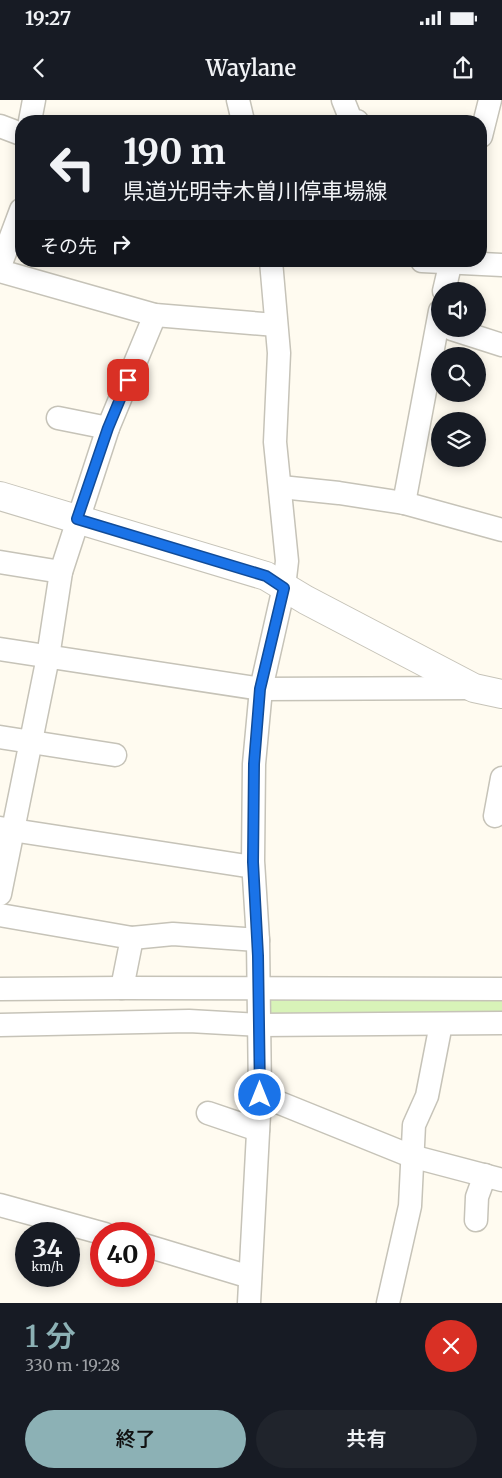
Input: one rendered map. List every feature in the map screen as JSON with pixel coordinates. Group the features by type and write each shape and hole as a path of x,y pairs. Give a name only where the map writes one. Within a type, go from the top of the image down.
{"main road":[{"path":"0,496 266,576 284,588 474,688 502,694"}],"street":[{"path":"31,115 34,100"},
{"path":"238,100 242,115"},
{"path":"343,100 348,115"},
{"path":"486,115 490,100"},
{"path":"0,126 15,132"},
{"path":"0,266 15,226"},
{"path":"487,264 502,265"},
{"path":"249,1303 260,1095 258,940 253,867 254,764 260,689 284,588 287,561 275,442 279,353 271,267"},
{"path":"446,282 450,267"},
{"path":"0,271 155,315 276,326"},
{"path":"0,894 6,829 30,742 48,658 61,572 108,428 155,315"},
{"path":"404,503 439,337"},
{"path":"481,337 502,345"},
{"path":"58,418 108,428"},
{"path":"281,487 339,493 404,503 502,530"},
{"path":"0,562 61,572"},
{"path":"0,649 48,658 260,689 474,688"},
{"path":"0,738 115,755"},
{"path":"495,816 502,778"},
{"path":"6,829 253,867"},
{"path":"0,916 132,938 173,934 258,940"},
{"path":"122,988 132,938"},
{"path":"0,989 502,989"},
{"path":"0,1025 189,1020 260,1024 502,1023"},
{"path":"394,1301 410,1206 414,1125 427,1096 441,1024"},
{"path":"260,1095 411,1156 494,1178 478,1197 476,1220"},
{"path":"208,1113 258,1130"},
{"path":"0,1206 90,1230"},
{"path":"155,1248 250,1277"}],"green space":[{"path":"259,988 502,989 502,1025 260,1025"}],"route":[{"path":"128,380 108,428 77,519 266,576 284,588 260,689 254,764 253,862 258,956 260,1095"}]}
